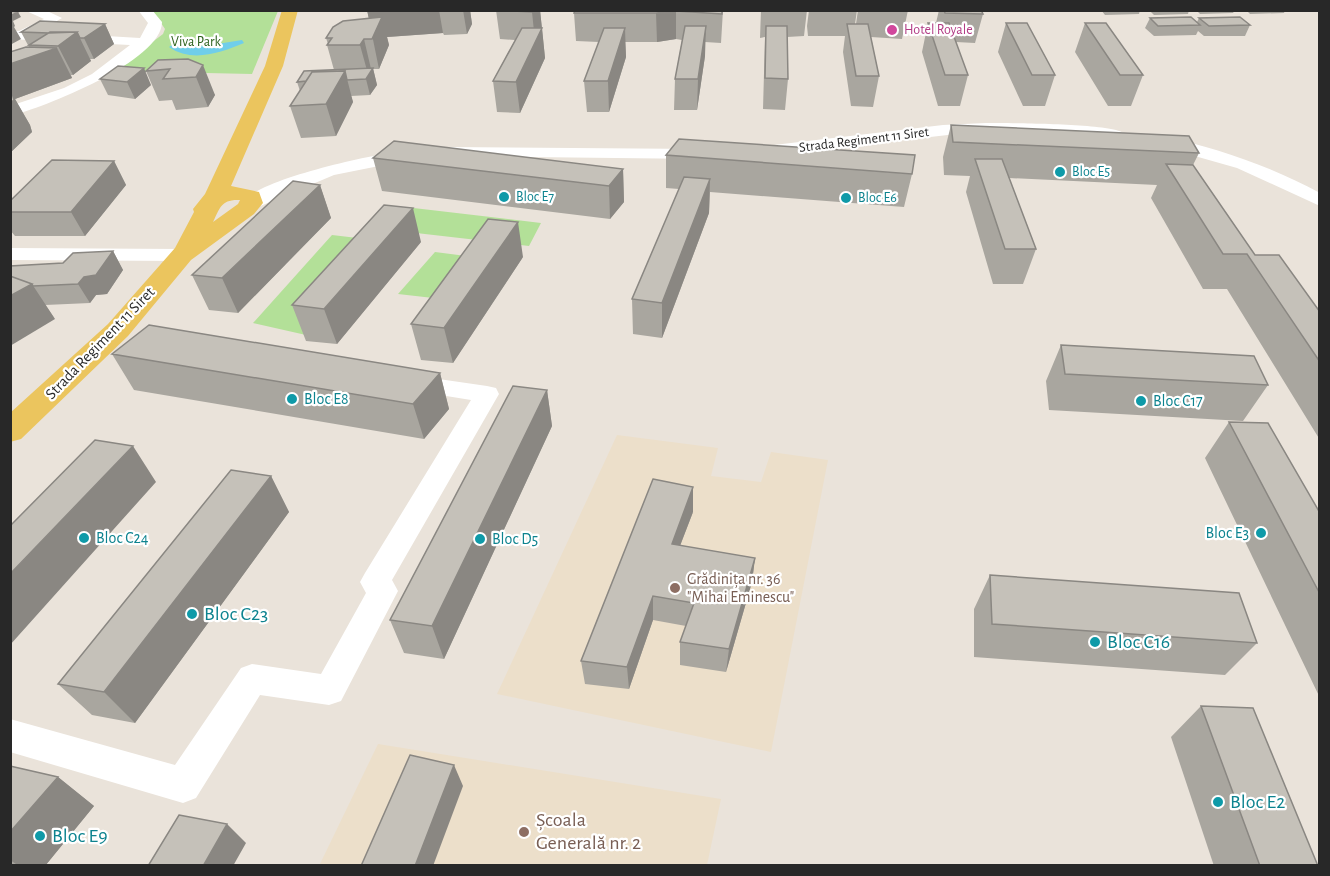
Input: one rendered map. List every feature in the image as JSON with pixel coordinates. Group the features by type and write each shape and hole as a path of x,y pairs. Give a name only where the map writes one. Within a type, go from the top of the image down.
{"main road":[{"path":"211,208 274,66 294,14"},
{"path":"228,171 243,201"},
{"name":"Strada Regiment 11 Siret","path":"10,431 130,332 184,253 211,208 243,201"},
{"name":"Strada Regiment 11 Siret","path":"184,253 243,201"}],"street":[{"path":"17,35 56,18 30,10"},
{"path":"10,111 88,82 144,42 155,27 155,22 144,10"},
{"path":"17,35 144,42"},
{"name":"Strada Regiment 11 Siret","path":"759,151 827,146 953,130 1060,129 1139,137 1195,147 1273,176 1312,196"},
{"name":"Strada Regiment 11 Siret","path":"243,201 350,164 426,153 461,151 599,155 723,153"},
{"path":"1312,196 1320,181"},
{"path":"13,257 184,253"},
{"path":"10,735 183,784 252,679 329,690 383,591 375,582 487,394 394,381"}],"shaded area":[{"name":"Grădinița nr. 36 \"Mihai Eminescu\"","path":"617,435 718,448 711,476 761,482 771,452 828,460 771,752 497,694"},
{"name":"Școala Generală nr. 2","path":"378,744 721,799 707,865 319,866"}],"green space":[{"name":"Viva Park","path":"153,11 278,11 252,74 114,71 163,34 165,29"},
{"path":"405,207 541,223 529,246 390,230"},
{"path":"332,235 383,241 306,335 253,323"},
{"path":"435,252 474,257 442,299 398,294"}],"water":[{"path":"242,40 244,43 206,55 187,55 169,47 175,43 205,46"}],"building":[{"path":"497,10 533,10 532,12"},
{"path":"575,10 722,10 722,14 676,11 574,13"},
{"path":"944,10 981,10 983,14 945,13"},
{"path":"382,17 372,39 364,39 360,45 327,45 332,38 326,38 333,27 343,21"},
{"path":"1191,17 1200,25 1158,26 1150,18"},
{"path":"1240,17 1250,25 1209,26 1199,18"},
{"path":"40,21 105,24 84,38 80,38 77,32 21,32"},
{"path":"928,23 949,23 968,75 945,75"},
{"path":"1006,23 1027,23 1055,75 1032,75"},
{"path":"1085,23 1106,23 1143,75 1120,75"},
{"path":"847,24 868,24 879,76 856,76"},
{"path":"685,26 706,26 698,79 675,79"},
{"path":"766,26 787,26 788,79 765,78"},
{"path":"522,28 542,28 516,82 493,81"},
{"path":"604,28 625,28 608,81 584,81"},
{"path":"50,32 77,32 58,46 29,45"},
{"path":"26,47 57,48 10,64 10,52"},
{"path":"188,59 203,65 196,77 163,79 170,69 146,71 158,60"},
{"path":"118,66 144,68 127,82 100,79"},
{"path":"373,68 366,79 347,80 345,71 312,72 306,81 297,82 304,71"},
{"path":"345,71 326,104 290,106 312,72"},
{"path":"10,92 14,100 10,103"},
{"path":"951,125 1189,136 1199,153 953,142"},
{"path":"679,139 915,155 912,174 666,155"},
{"path":"394,141 623,169 609,186 373,158"},
{"path":"975,159 1002,159 1036,249 1005,249"},
{"path":"52,160 114,161 71,212 10,212 10,201"},
{"path":"1166,164 1193,165 1255,255 1279,255 1320,312 1320,362 1247,254 1223,254"},
{"path":"684,177 710,179 662,303 632,299"},
{"path":"293,181 320,185 222,278 192,275"},
{"path":"384,205 413,208 324,309 292,305"},
{"path":"488,219 518,222 444,328 411,324"},
{"path":"113,251 96,275 84,277 78,284 33,286 10,276 10,266 63,263 73,253"},
{"path":"10,276 32,284 10,296"},
{"path":"149,325 440,373 413,404 112,354"},
{"path":"1061,345 1254,356 1268,385 1065,374"},
{"path":"513,386 547,390 432,626 390,620"},
{"path":"1229,422 1268,423 1320,513 1320,594"},
{"path":"95,440 133,446 10,574 10,526"},
{"path":"231,470 271,476 104,692 58,684"},
{"path":"653,479 693,487 672,544 755,558 729,649 680,642 694,603 653,596 627,667 581,661"},
{"path":"990,575 1239,593 1257,643 992,624"},
{"path":"1201,706 1253,708 1318,866 1260,866"},
{"path":"410,755 454,765 415,866 361,866"},
{"path":"10,766 58,777 10,832"},
{"path":"179,815 227,824 203,866 148,866"}],"place":[{"name":"Hotel Royale","path":"892,30"},
{"name":"Bloc E5","path":"1060,172"},
{"name":"Bloc E7","path":"504,197"},
{"name":"Bloc E6","path":"846,198"},
{"name":"Bloc E8","path":"292,399"},
{"name":"Bloc C17","path":"1141,401"},
{"name":"Bloc E3","path":"1261,533"},
{"name":"Bloc C24","path":"84,538"},
{"name":"Bloc D5","path":"480,539"},
{"name":"Grădinița nr. 36 \"Mihai Eminescu\"","path":"675,588"},
{"name":"Bloc C23","path":"192,614"},
{"name":"Bloc C16","path":"1095,642"},
{"name":"Bloc E2","path":"1218,802"},
{"name":"Școala Generală nr. 2","path":"524,832"},
{"name":"Bloc E9","path":"40,836"}]}
